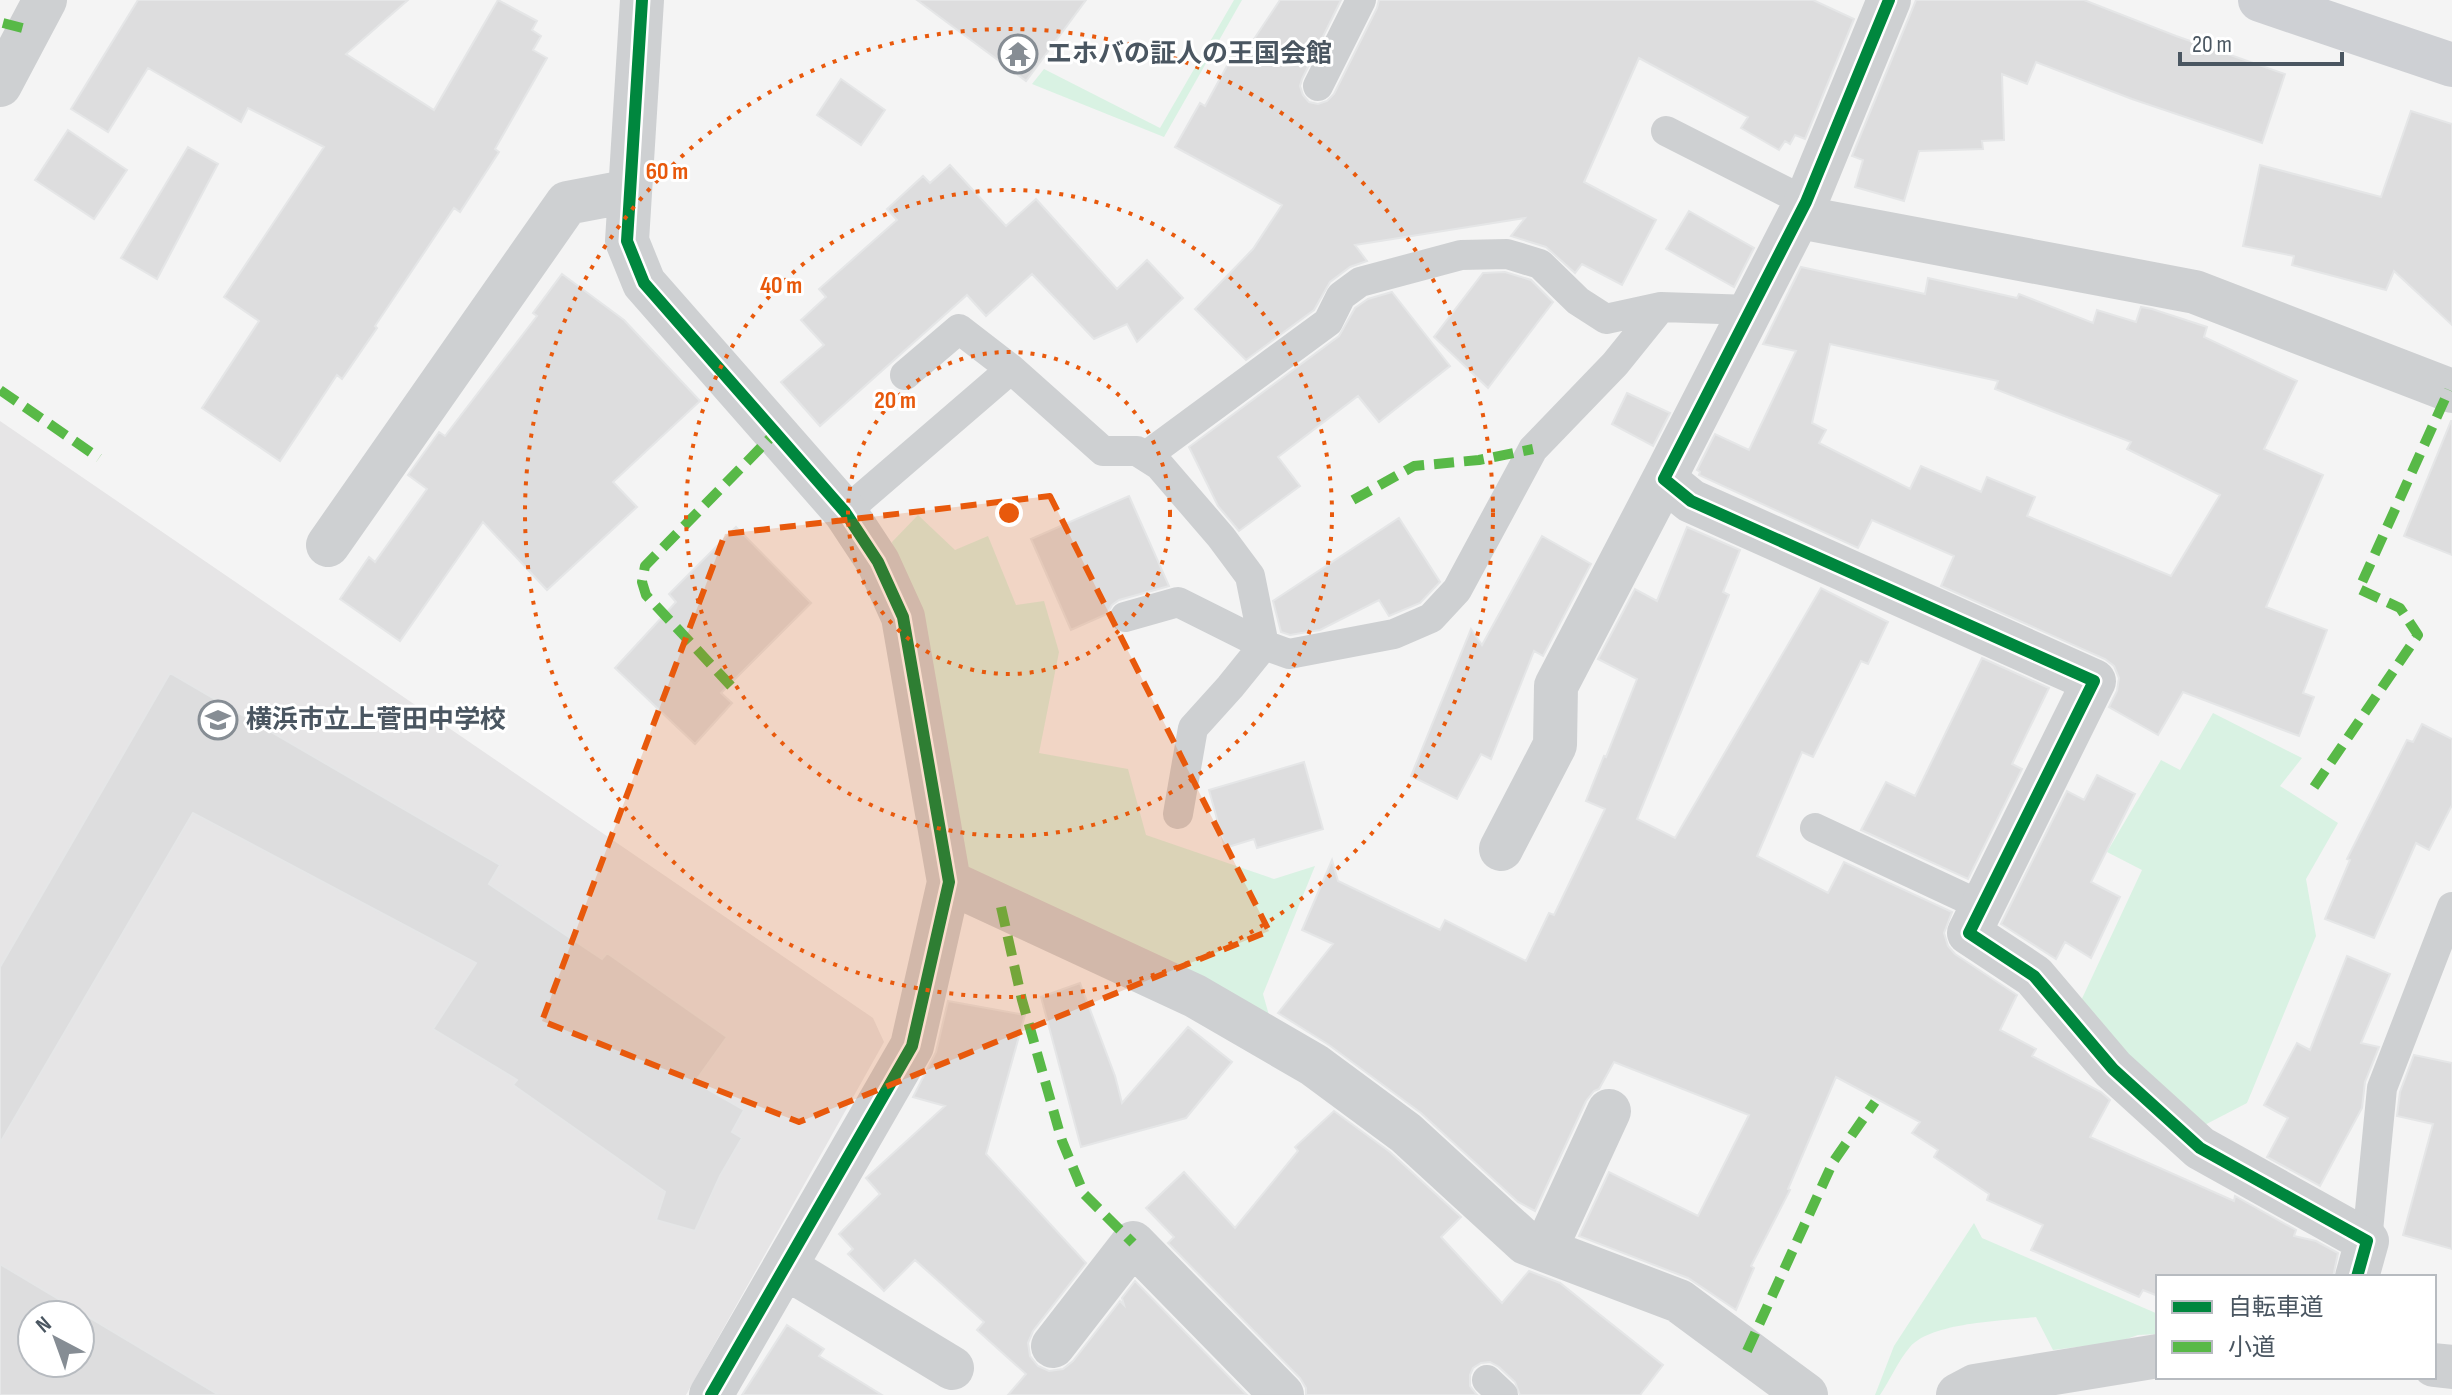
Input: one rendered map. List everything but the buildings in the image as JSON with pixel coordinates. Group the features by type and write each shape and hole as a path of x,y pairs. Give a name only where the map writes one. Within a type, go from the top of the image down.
{"main road":[{"path":"2260,0 2452,65"}],"street":[{"path":"0,85 45,0"},
{"path":"642,0 627,241 644,283 845,512 878,562 903,617 949,882 912,1046 711,1395"},
{"path":"1501,849 1555,745 1556,686 1802,210 1889,0"},
{"path":"328,545 567,203 630,191"},
{"path":"1802,210 2195,292 2452,391"},
{"path":"1664,479 1691,501 2094,681 1969,933 2034,976 2113,1069 2200,1148 2362,1259"},
{"path":"949,882 1195,996 1314,1065 1406,1133 1526,1243 1679,1301 1806,1395"},
{"path":"1545,1250 1609,1111"},
{"path":"1053,1346 1133,1243 1282,1395"},
{"path":"785,1267 952,1368"},
{"path":"1971,1392 2156,1356"}],"lane":[{"path":"1318,86 1361,0"},
{"path":"1666,131 1802,210"},
{"path":"1146,456 1328,322 1341,296 1360,282 1461,255 1507,254 1540,264 1578,301 1606,319 1661,307 1751,310"},
{"path":"1125,617 1178,602 1264,645 1289,654 1394,634 1431,618 1457,590 1533,449 1615,364 1661,307"},
{"path":"905,375 959,329 1011,369 1103,451 1137,451 1159,465 1250,576 1264,645"},
{"path":"845,512 1011,369"},
{"path":"1178,814 1193,728 1264,645"},
{"path":"1815,828 1982,906"},
{"path":"2362,1259 2372,1209 2382,1088 2452,907"}],"highlighted area":[{"path":"1050,496 1269,931 799,1122 542,1021 725,534"}],"shaded area":[{"name":"横浜市立上菅田中学校","path":"0,421 873,1018 884,1042 686,1395 0,1395"}],"green space":[{"path":"1234,0 1242,0 1164,137 1032,84 1044,69 1160,128"},
{"path":"918,515 955,550 988,536 1016,605 1044,601 1059,652 1039,753 1128,769 1146,835 1274,879 1315,866 1263,994 1272,1026 964,879 892,542"},
{"path":"2213,713 2302,758 2280,786 2338,823 2306,879 2316,936 2247,1103 2193,1131 2079,1005 2142,870 2107,852 2161,760 2180,770"},
{"path":"1974,1223 1982,1238 2156,1313 2156,1334 2053,1350 2036,1317 1934,1332 1910,1347 1880,1395 1875,1395 1894,1346"}],"marked path":[{"path":"3,23 30,30"},
{"path":"0,390 99,458"},
{"path":"2314,787 2418,635 2400,608 2359,589 2449,390"},
{"path":"731,686 646,595 642,582 645,566 776,432"},
{"path":"1353,500 1414,466 1479,460 1533,449"},
{"path":"1001,907 1022,1000 1062,1141 1084,1194 1133,1243"},
{"path":"1747,1351 1833,1162 1875,1102"}],"cycle path":[{"path":"642,0 627,241 644,283 845,512 878,562 903,617 949,882 912,1046 711,1395"},
{"path":"1889,0 1806,202 1664,479 1691,501 2094,681 1969,933 2034,976 2113,1069 2200,1148 2367,1241 2358,1275"}],"place":[{"name":"エホバの証人の王国会館","path":"1018,54"},
{"name":"横浜市立上菅田中学校","path":"218,720"}]}
